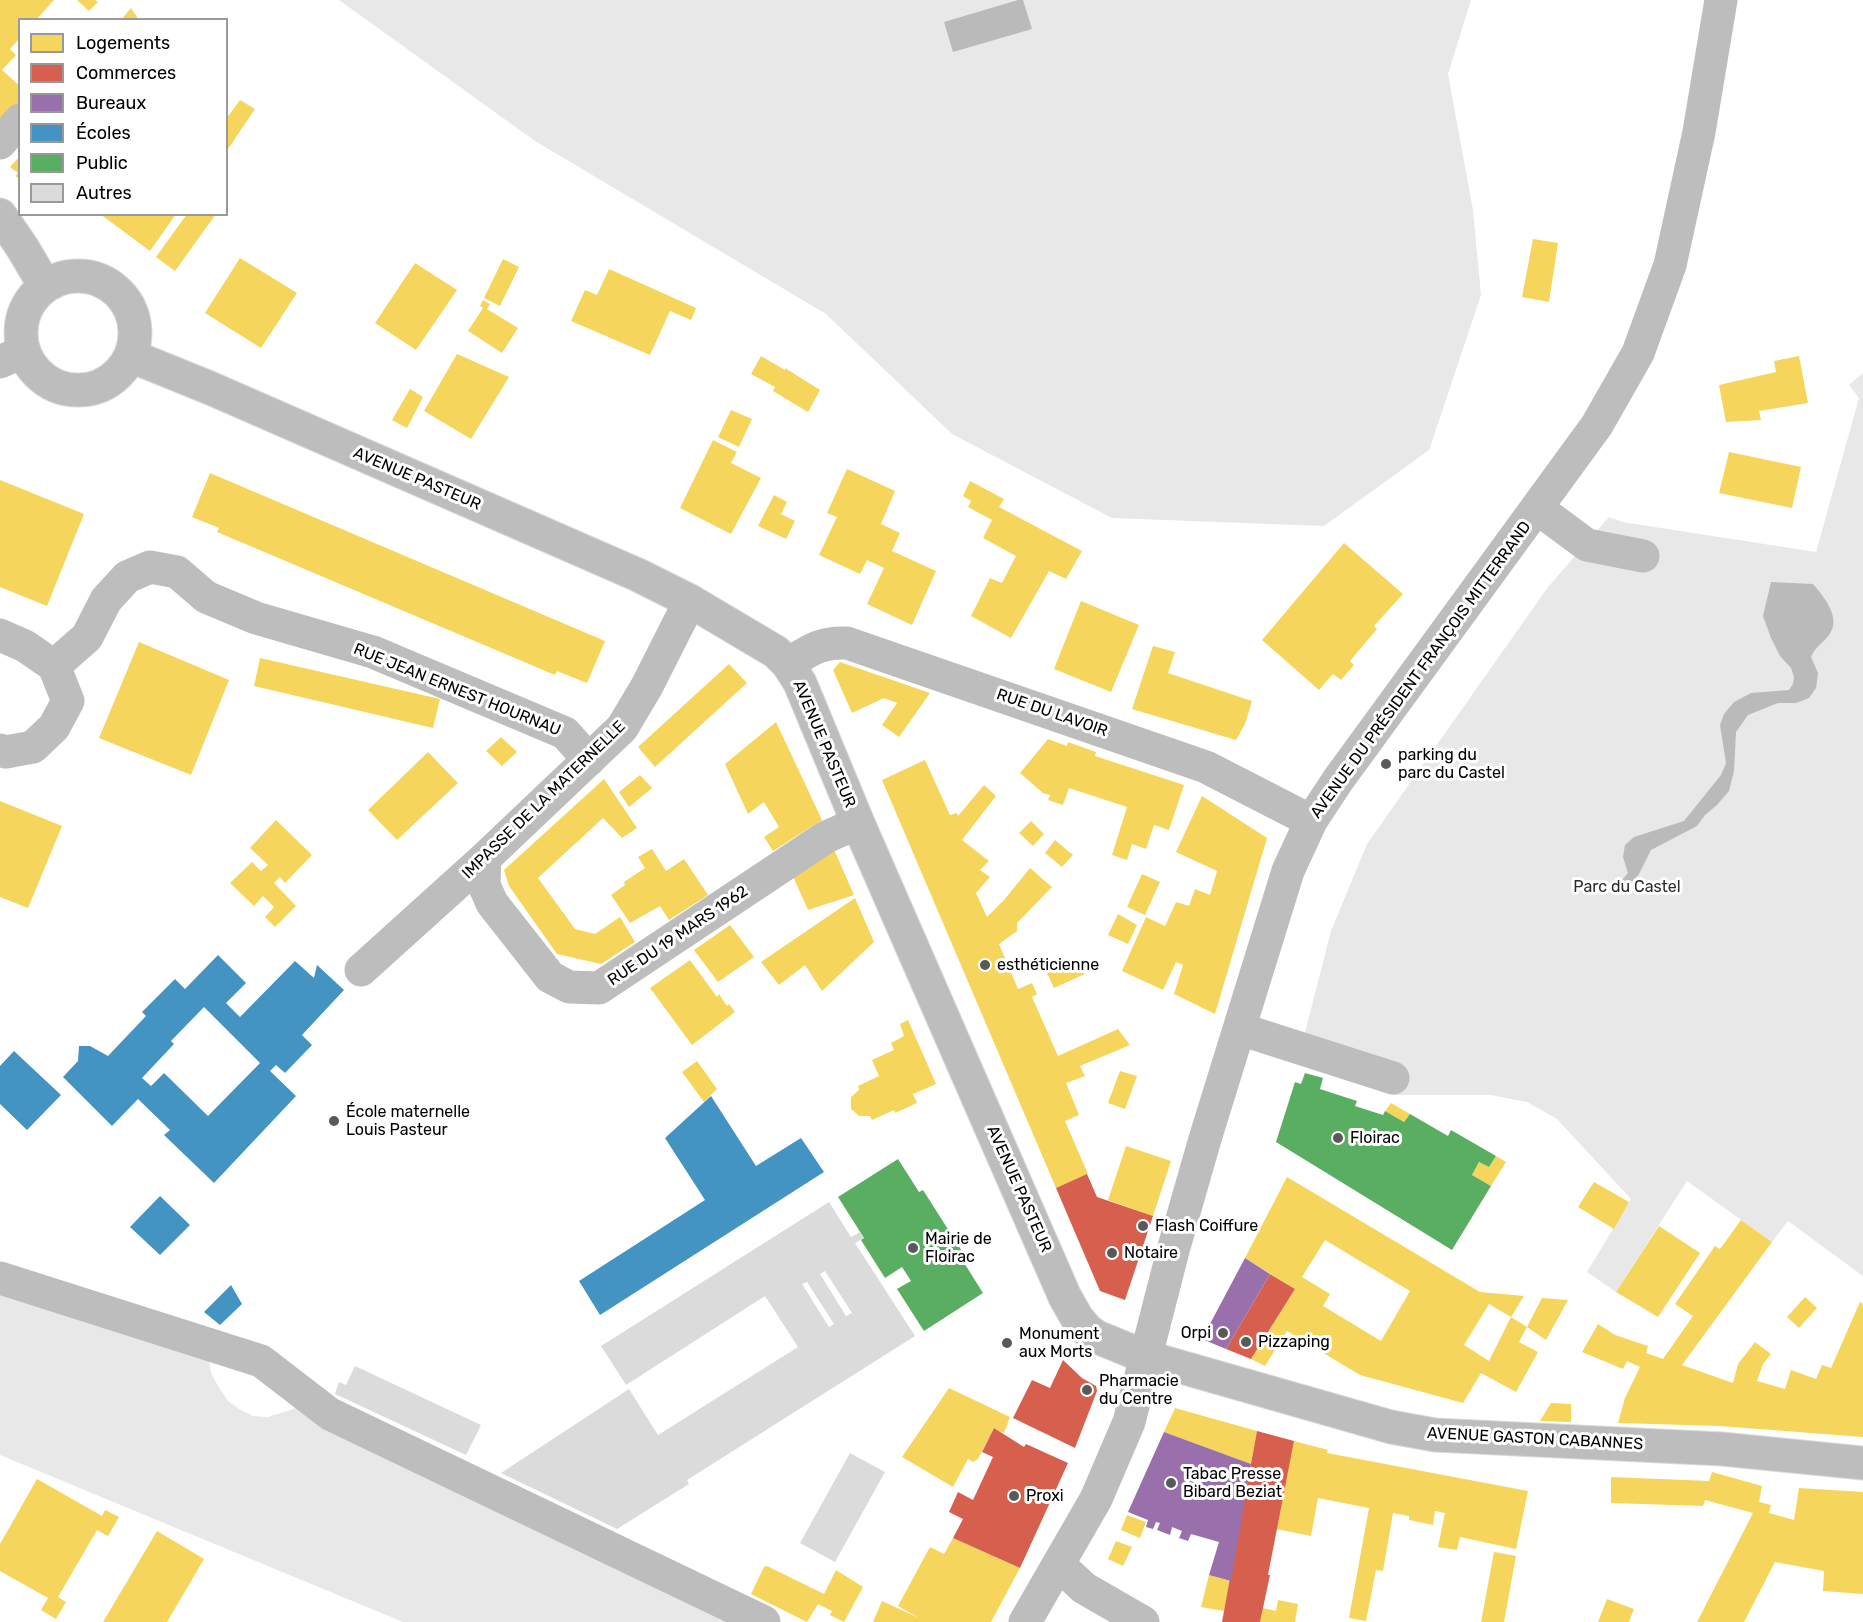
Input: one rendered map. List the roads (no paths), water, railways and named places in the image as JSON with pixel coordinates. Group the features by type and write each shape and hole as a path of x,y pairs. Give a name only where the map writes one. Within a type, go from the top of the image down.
{"street":[{"name":"AVENUE DU PRÉSIDENT FRANÇOIS MITTERRAND","path":"1025,1622 1096,1499 1129,1422 1180,1225 1288,871 1311,821 1338,780 1597,425 1638,353 1670,265 1699,132 1721,0"},
{"path":"0,143 18,122"},
{"path":"0,215 45,286"},
{"path":"80,275 98,279 115,288 127,302 134,320 136,338 131,356 120,372 104,384 85,390 65,389 47,381 33,368 12,356 21,333 24,315 32,298 45,286 62,278 80,275"},
{"name":"AVENUE PASTEUR","path":"131,356 210,388 628,570 690,601 776,652 788,664 800,683 858,823 1065,1297 1087,1330 1097,1337 1146,1357"},
{"path":"1537,508 1587,545 1643,556"},
{"name":"RUE JEAN ERNEST HOURNAU","path":"54,666 87,637 106,600 127,577 150,567 177,572 206,597 256,618 372,652 565,733 589,760"},
{"name":"IMPASSE DE LA MATERNELLE","path":"361,970 485,858 622,728 647,686 690,601"},
{"path":"0,635 25,646 54,666 68,701 54,727 33,747 6,752 0,750"},
{"name":"RUE DU LAVOIR","path":"788,664 828,642 847,643 1206,766 1311,821"},
{"name":"RUE DU 19 MARS 1962","path":"485,858 484,885 492,903 550,977 569,987 599,988 826,837 858,823"},
{"path":"1240,1029 1393,1078"},
{"path":"0,1278 261,1361 330,1414 764,1622"},
{"name":"AVENUE GASTON CABANNES","path":"1146,1357 1391,1427 1435,1435 1722,1449 1863,1463"},
{"path":"1059,1565 1084,1588 1143,1622"}],"place":[{"name":"parking du parc du Castel","path":"1386,764"},
{"name":"esthéticienne","path":"985,965"},
{"name":"École maternelle Louis Pasteur","path":"334,1121"},
{"name":"Floirac","path":"1338,1138"},
{"name":"Flash Coiffure","path":"1143,1226"},
{"name":"Mairie de Floirac","path":"913,1248"},
{"name":"Notaire","path":"1112,1253"},
{"name":"Orpi","path":"1223,1333"},
{"name":"Pizzaping","path":"1246,1342"},
{"name":"Monument aux Morts","path":"1007,1343"},
{"name":"Pharmacie du Centre","path":"1087,1390"},
{"name":"Tabac Presse Bibard Beziat","path":"1171,1483"},
{"name":"Proxi","path":"1014,1496"}],"park label":[{"name":"Parc du Castel","path":"1627,887"}]}
